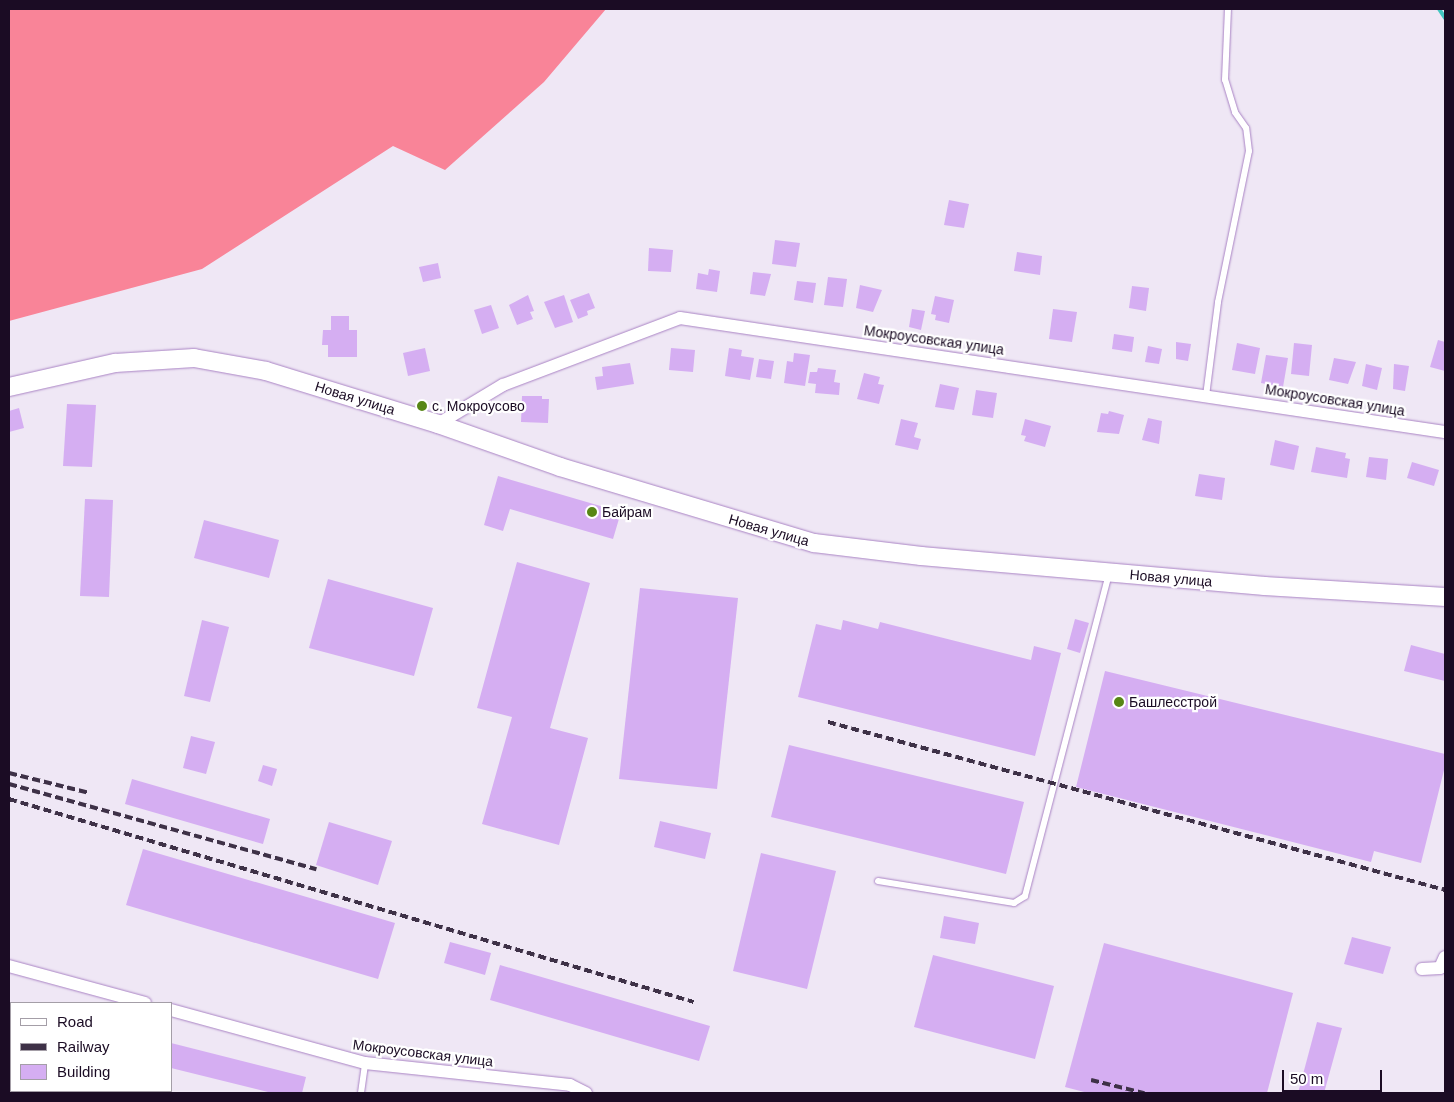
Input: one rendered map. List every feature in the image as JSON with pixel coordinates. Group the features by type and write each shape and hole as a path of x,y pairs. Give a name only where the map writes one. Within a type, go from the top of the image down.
{"main road":[{"name":"Новая улица","path":"9,387 115,363 194,358 266,371 438,424 560,467 814,543 921,556 1264,586 1445,597"}],"street":[{"name":"Мокроусовская улица","path":"438,424 503,385 680,318 1445,432"},
{"path":"1422,969 1440,968 1445,957"},
{"path":"9,966 140,1002"},
{"name":"Мокроусовская улица","path":"172,1010 365,1063 570,1086 586,1093"}],"lane":[{"path":"1206,396 1218,302 1249,151 1246,128 1235,112 1225,80 1228,9"},
{"path":"878,881 1014,903 1024,896 1110,572"},
{"path":"361,1093 365,1063"}],"shaded area":[{"path":"9,9 606,9 544,82 445,170 393,146 202,269 9,321"}],"building":[{"path":"949,200 969,204 964,228 944,225"},
{"path":"775,240 800,243 796,267 772,264"},
{"path":"649,248 673,250 671,272 648,271"},
{"path":"1017,252 1042,256 1040,275 1014,271"},
{"path":"438,263 441,278 423,282 419,267"},
{"path":"709,269 720,271 717,292 696,289 698,273 708,275"},
{"path":"753,272 771,274 765,296 750,294"},
{"path":"828,277 847,279 843,307 824,305"},
{"path":"797,281 816,283 813,303 794,300"},
{"path":"860,285 882,290 873,312 856,308"},
{"path":"1132,286 1149,288 1146,311 1129,308"},
{"path":"589,293 595,308 587,311 588,315 578,319 570,300"},
{"path":"528,295 534,311 530,312 533,319 517,325 509,305"},
{"path":"564,295 573,322 555,328 544,302"},
{"path":"935,296 954,300 949,323 935,320 936,315 931,314"},
{"path":"491,305 499,328 482,334 474,310"},
{"path":"912,309 925,311 921,330 909,327"},
{"path":"1053,309 1077,312 1072,342 1049,339"},
{"path":"331,316 349,316 349,330 357,330 357,357 328,357 328,345 322,345 323,330 331,330"},
{"path":"1114,334 1134,337 1132,352 1112,349"},
{"path":"1438,340 1445,342 1445,371 1430,367"},
{"path":"1176,342 1191,344 1188,361 1176,359"},
{"path":"1237,343 1260,348 1255,374 1232,370"},
{"path":"1294,343 1312,345 1309,376 1291,374"},
{"path":"1148,346 1162,349 1159,364 1145,362"},
{"path":"425,348 430,371 408,376 403,353"},
{"path":"671,348 695,350 693,372 669,370"},
{"path":"729,348 742,350 741,356 754,358 750,380 725,376"},
{"path":"794,353 810,355 805,386 784,383 787,361 793,362"},
{"path":"1266,355 1288,358 1283,387 1261,383"},
{"path":"1334,358 1356,362 1348,384 1329,380"},
{"path":"759,359 774,361 771,379 756,377"},
{"path":"630,363 634,384 597,390 595,377 603,376 602,367"},
{"path":"1366,364 1382,368 1377,390 1362,386"},
{"path":"1394,364 1409,366 1405,391 1393,389"},
{"path":"818,368 836,370 834,382 840,383 839,395 815,393 816,384 808,383 810,372 817,372"},
{"path":"864,373 880,377 878,384 884,385 879,404 857,399"},
{"path":"940,384 959,388 954,410 935,407"},
{"path":"976,390 997,393 993,418 972,415"},
{"path":"522,396 542,396 542,399 549,399 548,423 521,422"},
{"path":"67,404 96,405 92,467 63,466"},
{"path":"19,408 24,428 9,432 9,411"},
{"path":"1109,411 1124,415 1119,434 1097,432 1101,413 1108,414"},
{"path":"1148,418 1162,421 1159,444 1142,440"},
{"path":"901,419 918,423 914,437 921,439 918,450 895,445"},
{"path":"1025,419 1051,426 1045,447 1024,441 1026,436 1021,435"},
{"path":"1275,440 1299,446 1294,470 1270,465"},
{"path":"1316,447 1346,453 1345,458 1350,459 1347,478 1311,472"},
{"path":"1369,457 1388,459 1386,480 1366,477"},
{"path":"1412,462 1439,470 1434,486 1407,478"},
{"path":"1199,474 1225,478 1222,500 1195,496"},
{"path":"498,476 621,512 613,539 510,509 503,531 484,525"},
{"path":"85,499 113,500 109,597 80,596"},
{"path":"204,520 279,540 269,578 194,558"},
{"path":"517,562 590,583 550,728 588,738 559,845 482,824 512,717 477,708"},
{"path":"328,579 433,608 414,676 309,648"},
{"path":"640,588 738,598 717,789 619,779"},
{"path":"1075,619 1089,623 1080,653 1067,649"},
{"path":"202,620 229,627 210,702 184,696"},
{"path":"843,620 878,629 880,622 1031,660 1034,646 1061,653 1035,756 798,697 816,624 841,630"},
{"path":"1411,645 1445,654 1445,681 1404,671"},
{"path":"1105,671 1445,754 1445,766 1421,863 1374,851 1371,862 1076,787"},
{"path":"191,736 215,742 206,774 183,768"},
{"path":"789,745 1024,802 1006,874 771,817"},
{"path":"263,765 277,769 272,786 258,781"},
{"path":"132,779 270,819 263,844 125,804"},
{"path":"660,821 711,833 705,859 654,847"},
{"path":"329,822 392,841 378,885 316,865"},
{"path":"143,849 395,923 378,979 126,905"},
{"path":"761,853 836,871 807,989 733,971"},
{"path":"944,916 979,923 975,944 940,938"},
{"path":"1352,937 1391,947 1383,974 1344,964"},
{"path":"450,942 491,953 485,975 444,963"},
{"path":"1104,943 1293,993 1267,1093 1088,1093 1065,1087"},
{"path":"933,955 1054,986 1035,1059 914,1027"},
{"path":"500,965 710,1026 699,1061 490,1000"},
{"path":"1317,1022 1342,1028 1324,1093 1298,1093"},
{"path":"172,1043 306,1077 302,1093 272,1093 172,1068"},
{"path":"9,1054 10,1092 72,1092 71,1093 9,1093"}],"waterway":[{"path":"1439,9 1445,18"}],"railway":[{"path":"828,722 1445,890"},
{"path":"9,773 90,793"},
{"path":"9,784 316,869"},
{"path":"9,799 694,1002"},
{"path":"1091,1080 1144,1093"}],"place":[{"name":"с. Мокроусово","path":"422,406"},
{"name":"Байрам","path":"592,512"},
{"name":"Башлесстрой","path":"1119,702"}]}
